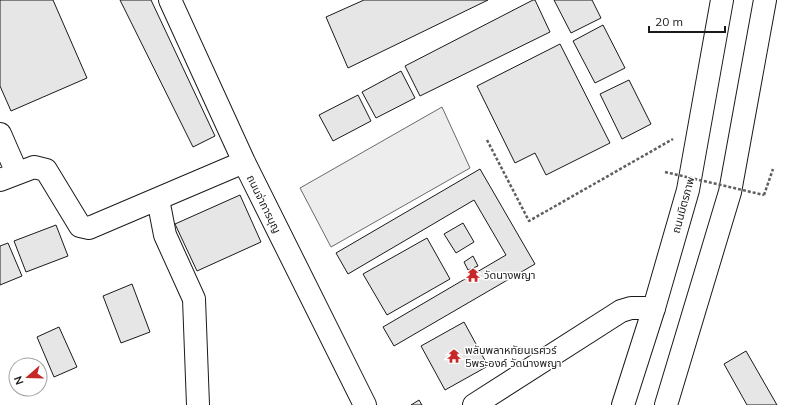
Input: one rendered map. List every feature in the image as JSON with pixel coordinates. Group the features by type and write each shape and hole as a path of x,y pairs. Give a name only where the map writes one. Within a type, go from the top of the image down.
{"main road":[{"name":"ถนนจ่าการบุญ","path":"170,0 244,162 364,405"},
{"name":"ถนนมิตรภาพ","path":"623,405 654,308 688,190 722,0"},
{"path":"666,405 730,192 765,0"},
{"path":"0,134 8,176 34,167 46,170 80,226 85,228 244,162"},
{"path":"158,198 165,236 194,298 198,405"},
{"path":"474,405 621,310 631,308 654,308"}],"path":[{"path":"486,140 529,221 673,139"},
{"path":"665,172 764,195 773,170"}],"shaded area":[{"path":"442,107 470,168 331,247 300,188"}],"building":[{"path":"0,0 53,0 87,78 11,111 0,86"},
{"path":"120,0 151,0 215,136 193,147"},
{"path":"364,0 488,0 348,68 326,17"},
{"path":"535,0 550,32 420,96 405,66"},
{"path":"554,0 592,0 601,18 571,33"},
{"path":"603,25 625,68 595,83 573,41"},
{"path":"560,44 610,143 546,175 535,153 515,163 477,86"},
{"path":"401,71 415,98 376,118 362,92"},
{"path":"629,80 651,124 622,139 600,94"},
{"path":"358,95 371,121 333,141 319,115"},
{"path":"480,169 535,264 394,346 383,327 506,255 474,200 348,274 336,253"},
{"path":"240,195 261,242 197,271 175,224"},
{"path":"463,223 474,242 456,253 444,234"},
{"path":"56,225 68,256 26,272 14,241"},
{"path":"427,238 450,279 387,315 363,274"},
{"path":"8,243 22,276 0,285 0,246"},
{"path":"473,256 478,266 468,270 464,262"},
{"path":"132,284 150,332 121,343 103,296"},
{"name":"พลับพลาหทัยนเรศวร์ 5พระองค์ วัดนางพญา","path":"464,322 488,366 445,390 421,346"},
{"path":"59,327 77,367 54,377 48,363 48,357 46,357 37,337"},
{"path":"746,351 777,405 747,405 724,364"},
{"path":"419,400 422,405 411,405"}],"place":[{"name":"วัดนางพญา","path":"473,275"},
{"name":"พลับพลาหทัยนเรศวร์ 5พระองค์ วัดนางพญา","path":"454,356"}]}
